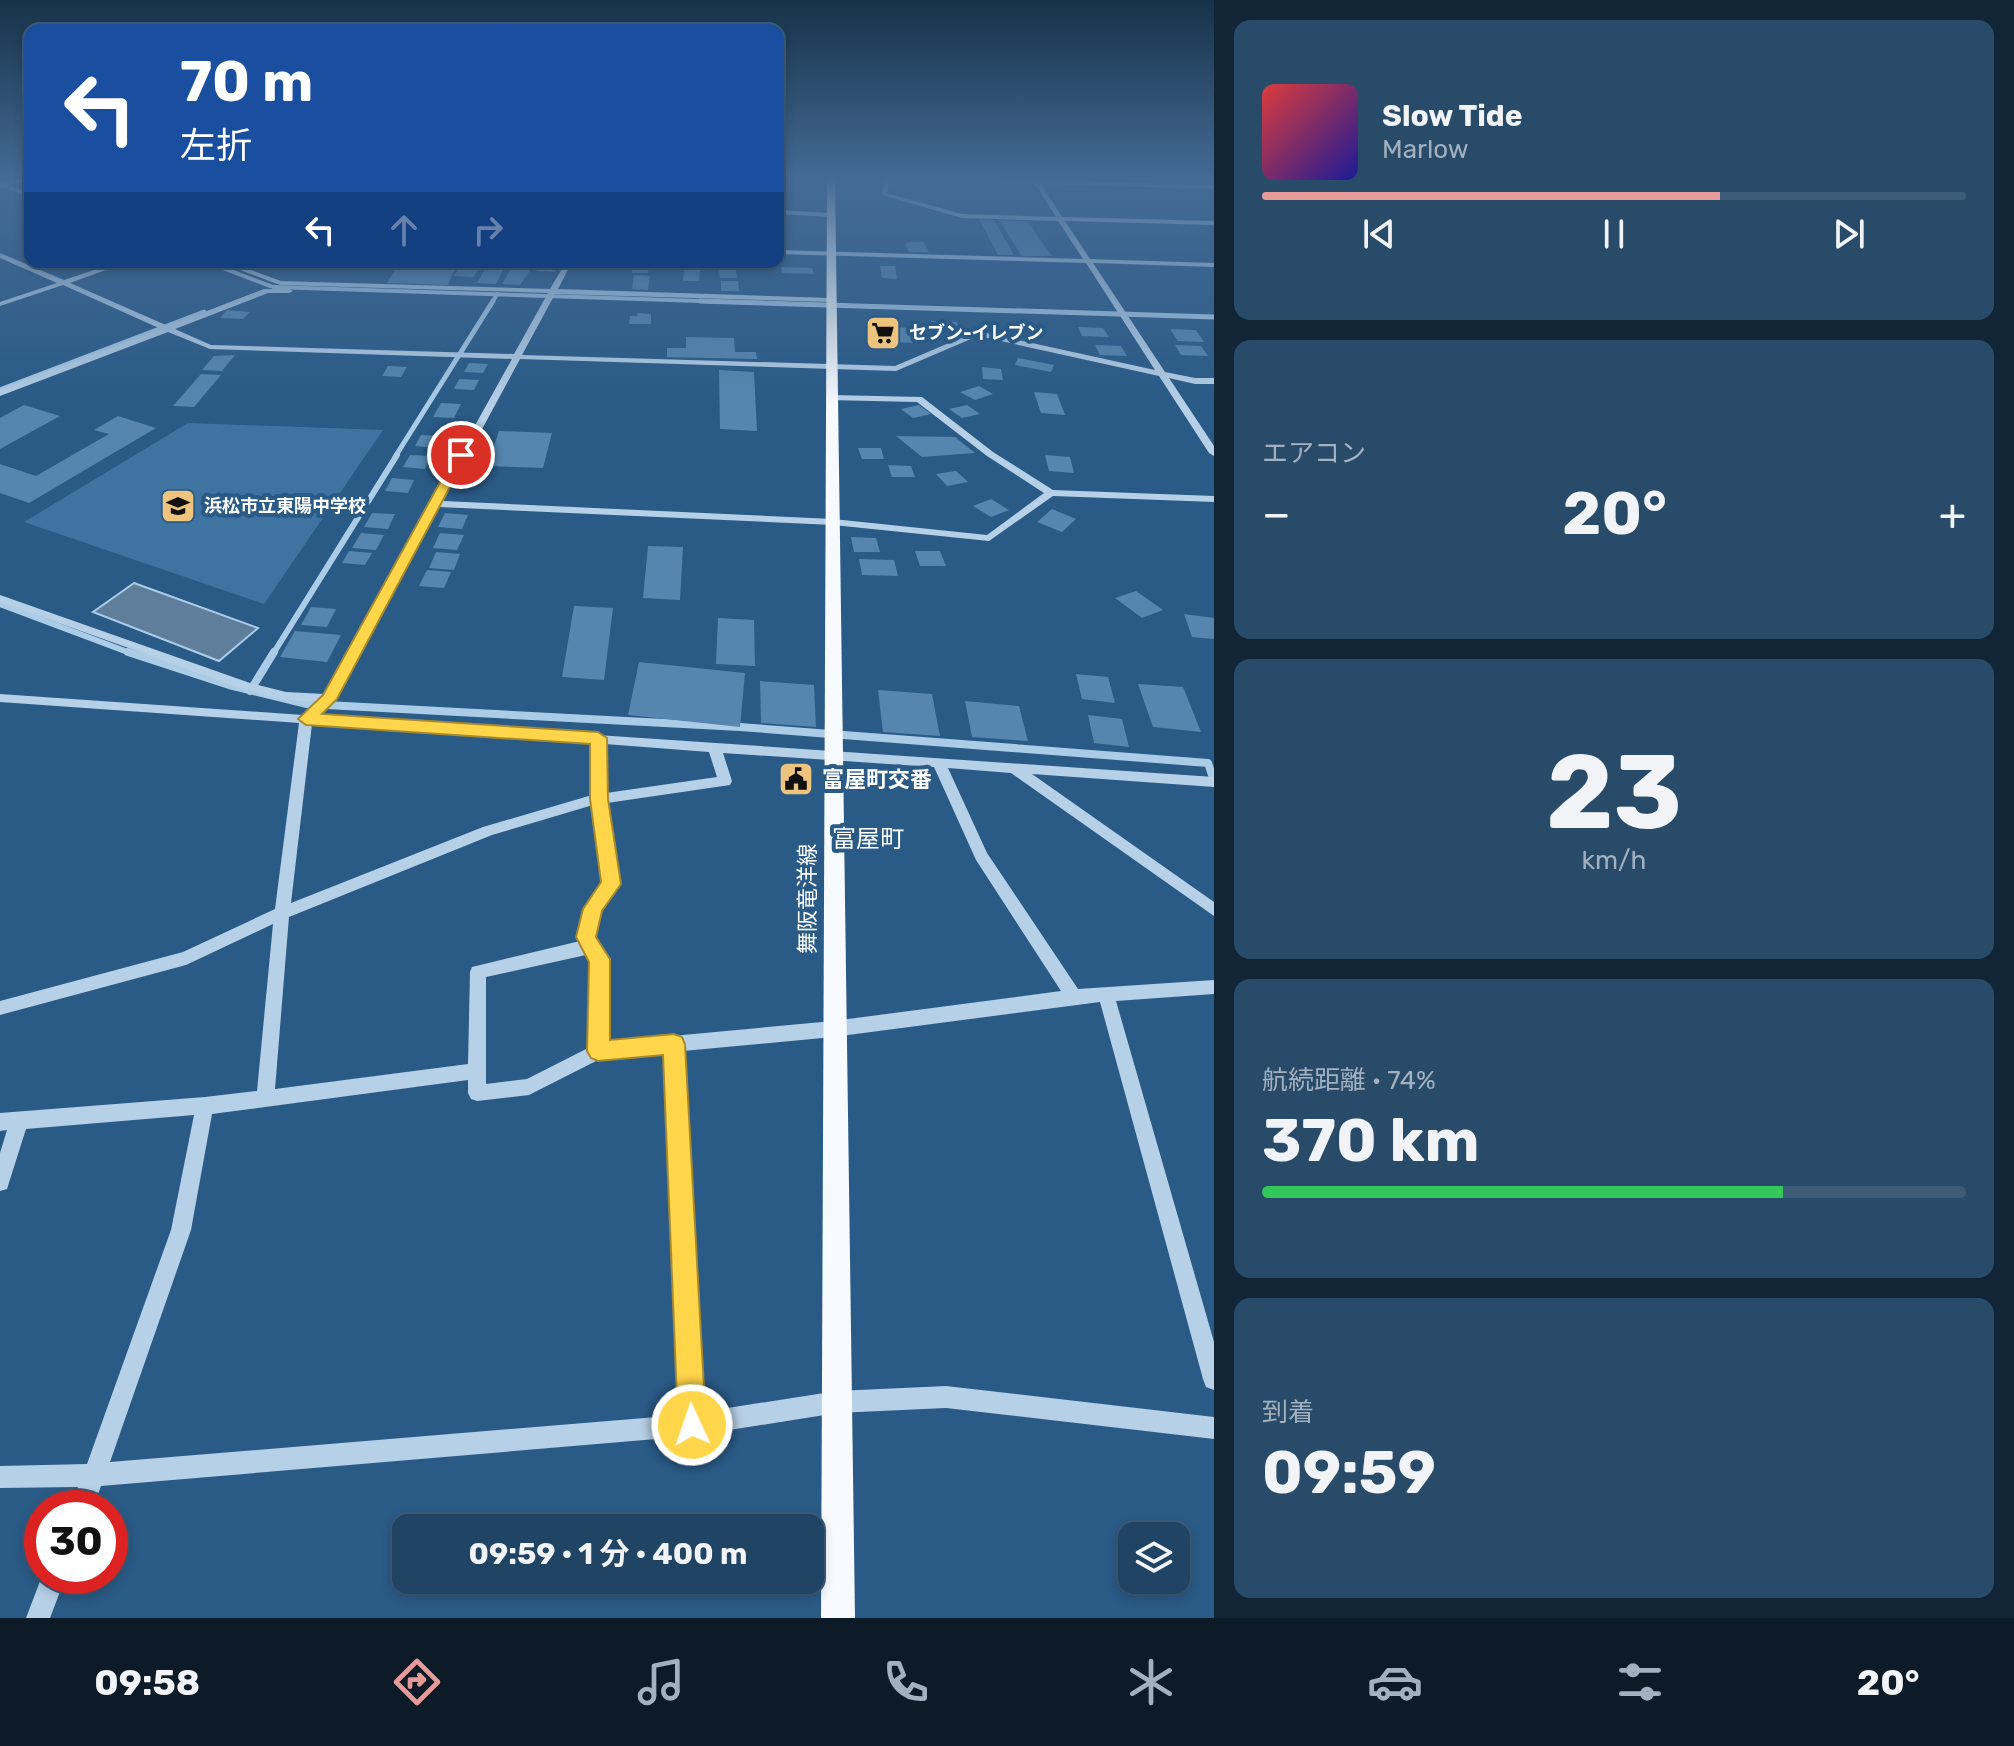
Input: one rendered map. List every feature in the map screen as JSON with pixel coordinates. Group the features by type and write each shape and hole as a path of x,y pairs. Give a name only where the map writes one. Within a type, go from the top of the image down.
{"main road":[{"name":"舞阪竜洋線","path":"830,256 838,1618"}],"street":[{"path":"1,256 24,265"},
{"path":"911,256 1214,265"},
{"path":"1085,256 1214,453"},
{"path":"30,268 210,347 896,369 977,333 1162,373 1214,381"},
{"path":"0,304 106,268"},
{"path":"239,268 280,283 830,303"},
{"path":"265,1100 282,913 306,719 329,699 566,268"},
{"path":"0,393 267,291 548,301"},
{"path":"831,398 919,399 990,454 1051,493 1214,499"},
{"path":"434,504 833,522 989,538 1051,493"},
{"path":"0,598 247,686 286,696 329,699"},
{"path":"0,698 1214,782"},
{"path":"598,738 599,799 611,884 593,909 586,937 599,959 598,1051"},
{"path":"0,1008 186,958 282,913 488,831 599,799 725,781 714,746"},
{"path":"938,762 981,856 1074,997"},
{"path":"1013,768 1214,910"},
{"path":"589,946 478,972 477,1093 529,1087 598,1051 833,1029 1074,997 1214,987"},
{"path":"1106,995 1214,1379"},
{"path":"674,1044 692,1425"},
{"path":"0,1122 265,1100 477,1071"},
{"path":"88,1490 181,1230 205,1106"},
{"path":"0,1182 20,1119"},
{"path":"0,1477 94,1475 692,1425 837,1402 946,1397 1214,1428"},
{"path":"38,1618 47,1594"}],"shaded area":[{"path":"188,423 383,430 264,604 24,522"},
{"path":"134,583 258,628 219,661 93,612"}],"building":[{"path":"880,266 895,266 897,279 882,278"},
{"path":"784,267 812,268 814,274 782,273"},
{"path":"396,268 455,268 448,285 387,283"},
{"path":"459,268 478,268 474,277 454,276"},
{"path":"486,268 504,268 496,284 477,283"},
{"path":"511,268 532,268 520,285 502,284"},
{"path":"539,268 557,268 555,272 537,271"},
{"path":"632,268 649,268 648,273 632,273"},
{"path":"719,268 736,268 737,278 720,278"},
{"path":"684,270 700,270 699,281 683,281"},
{"path":"634,275 650,276 648,290 632,289"},
{"path":"721,281 738,281 739,291 721,291"},
{"path":"227,310 250,312 243,319 220,318"},
{"path":"638,313 651,314 651,324 629,324 630,316 637,316"},
{"path":"931,321 957,322 960,331 934,330"},
{"path":"889,327 915,328 917,343 892,342"},
{"path":"1078,327 1103,328 1109,337 1082,336"},
{"path":"1170,329 1196,330 1204,342 1178,341"},
{"path":"686,337 734,338 735,352 756,352 757,359 667,357 667,348 686,348"},
{"path":"1095,345 1121,346 1127,356 1100,355"},
{"path":"1175,345 1201,346 1208,356 1181,355"},
{"path":"235,355 222,371 202,370 214,356"},
{"path":"1018,358 1054,365 1051,372 1015,365"},
{"path":"469,363 488,364 483,373 464,372"},
{"path":"388,366 407,367 401,377 382,376"},
{"path":"982,367 1001,369 1003,380 983,379"},
{"path":"719,370 754,372 757,431 720,429"},
{"path":"201,374 221,375 194,407 173,406"},
{"path":"459,379 479,380 474,390 454,389"},
{"path":"979,386 993,394 975,400 960,392"},
{"path":"1034,392 1057,394 1065,415 1041,413"},
{"path":"441,403 461,404 454,418 433,417"},
{"path":"24,405 60,416 0,449 0,418"},
{"path":"919,405 931,414 913,418 901,409"},
{"path":"967,405 980,414 962,418 949,409"},
{"path":"118,416 156,428 29,503 0,493 0,464 36,476 109,434 94,430"},
{"path":"499,431 552,433 543,468 487,466"},
{"path":"421,435 442,436 436,448 415,446"},
{"path":"896,436 955,437 975,453 922,457"},
{"path":"858,448 881,448 884,459 862,459"},
{"path":"410,455 431,456 425,469 403,467"},
{"path":"1045,455 1070,457 1074,473 1049,471"},
{"path":"888,465 911,466 915,477 892,477"},
{"path":"956,471 968,482 947,486 936,474"},
{"path":"392,478 414,480 408,493 385,491"},
{"path":"991,499 1009,510 991,517 973,506"},
{"path":"1052,509 1076,519 1062,532 1037,522"},
{"path":"372,513 395,514 388,529 364,527"},
{"path":"445,513 468,515 462,529 438,527"},
{"path":"361,533 384,535 376,550 352,548"},
{"path":"440,533 464,535 457,550 433,548"},
{"path":"851,537 876,538 880,552 854,552"},
{"path":"648,546 683,547 680,600 643,598"},
{"path":"349,551 372,553 365,565 342,563"},
{"path":"915,551 940,551 946,566 920,566"},
{"path":"436,552 460,554 454,570 429,568"},
{"path":"859,559 894,560 898,576 862,575"},
{"path":"427,570 451,572 444,588 419,586"},
{"path":"1136,591 1163,610 1142,618 1115,598"},
{"path":"574,606 613,608 604,680 562,677"},
{"path":"311,607 336,609 327,627 301,625"},
{"path":"1184,614 1214,618 1214,639 1192,637"},
{"path":"718,618 754,620 755,666 716,664"},
{"path":"295,631 341,635 327,662 280,657"},
{"path":"639,662 745,673 740,727 628,715"},
{"path":"1076,674 1108,677 1115,703 1082,699"},
{"path":"760,681 814,685 816,727 761,723"},
{"path":"1138,684 1183,687 1201,732 1153,727"},
{"path":"878,690 932,694 940,736 883,732"},
{"path":"965,701 1019,706 1028,741 972,737"},
{"path":"1088,715 1122,719 1129,747 1094,743"}],"waterway":[{"path":"223,268 273,287 497,294"},
{"path":"492,303 497,294"},
{"path":"497,294 737,302"},
{"path":"395,457 493,301"},
{"path":"700,301 737,302"},
{"path":"737,302 1214,317"},
{"path":"737,302 763,303"},
{"path":"0,390 204,312"},
{"path":"273,654 397,455"},
{"path":"0,604 133,654"},
{"path":"128,652 250,690"},
{"path":"250,690 274,652"},
{"path":"250,690 307,704 740,727 1208,763 1214,781"}],"place":[{"name":"セブン-イレブン","path":"883,333"},
{"name":"浜松市立東陽中学校","path":"178,506"},
{"name":"富屋町交番","path":"796,779"}],"district":[{"name":"富屋町","path":"868,839"}],"route":[{"path":"461,455 329,699 306,719 598,738 599,799 611,884 593,909 586,937 592,952 599,959 598,1051 674,1044 692,1425"}]}
